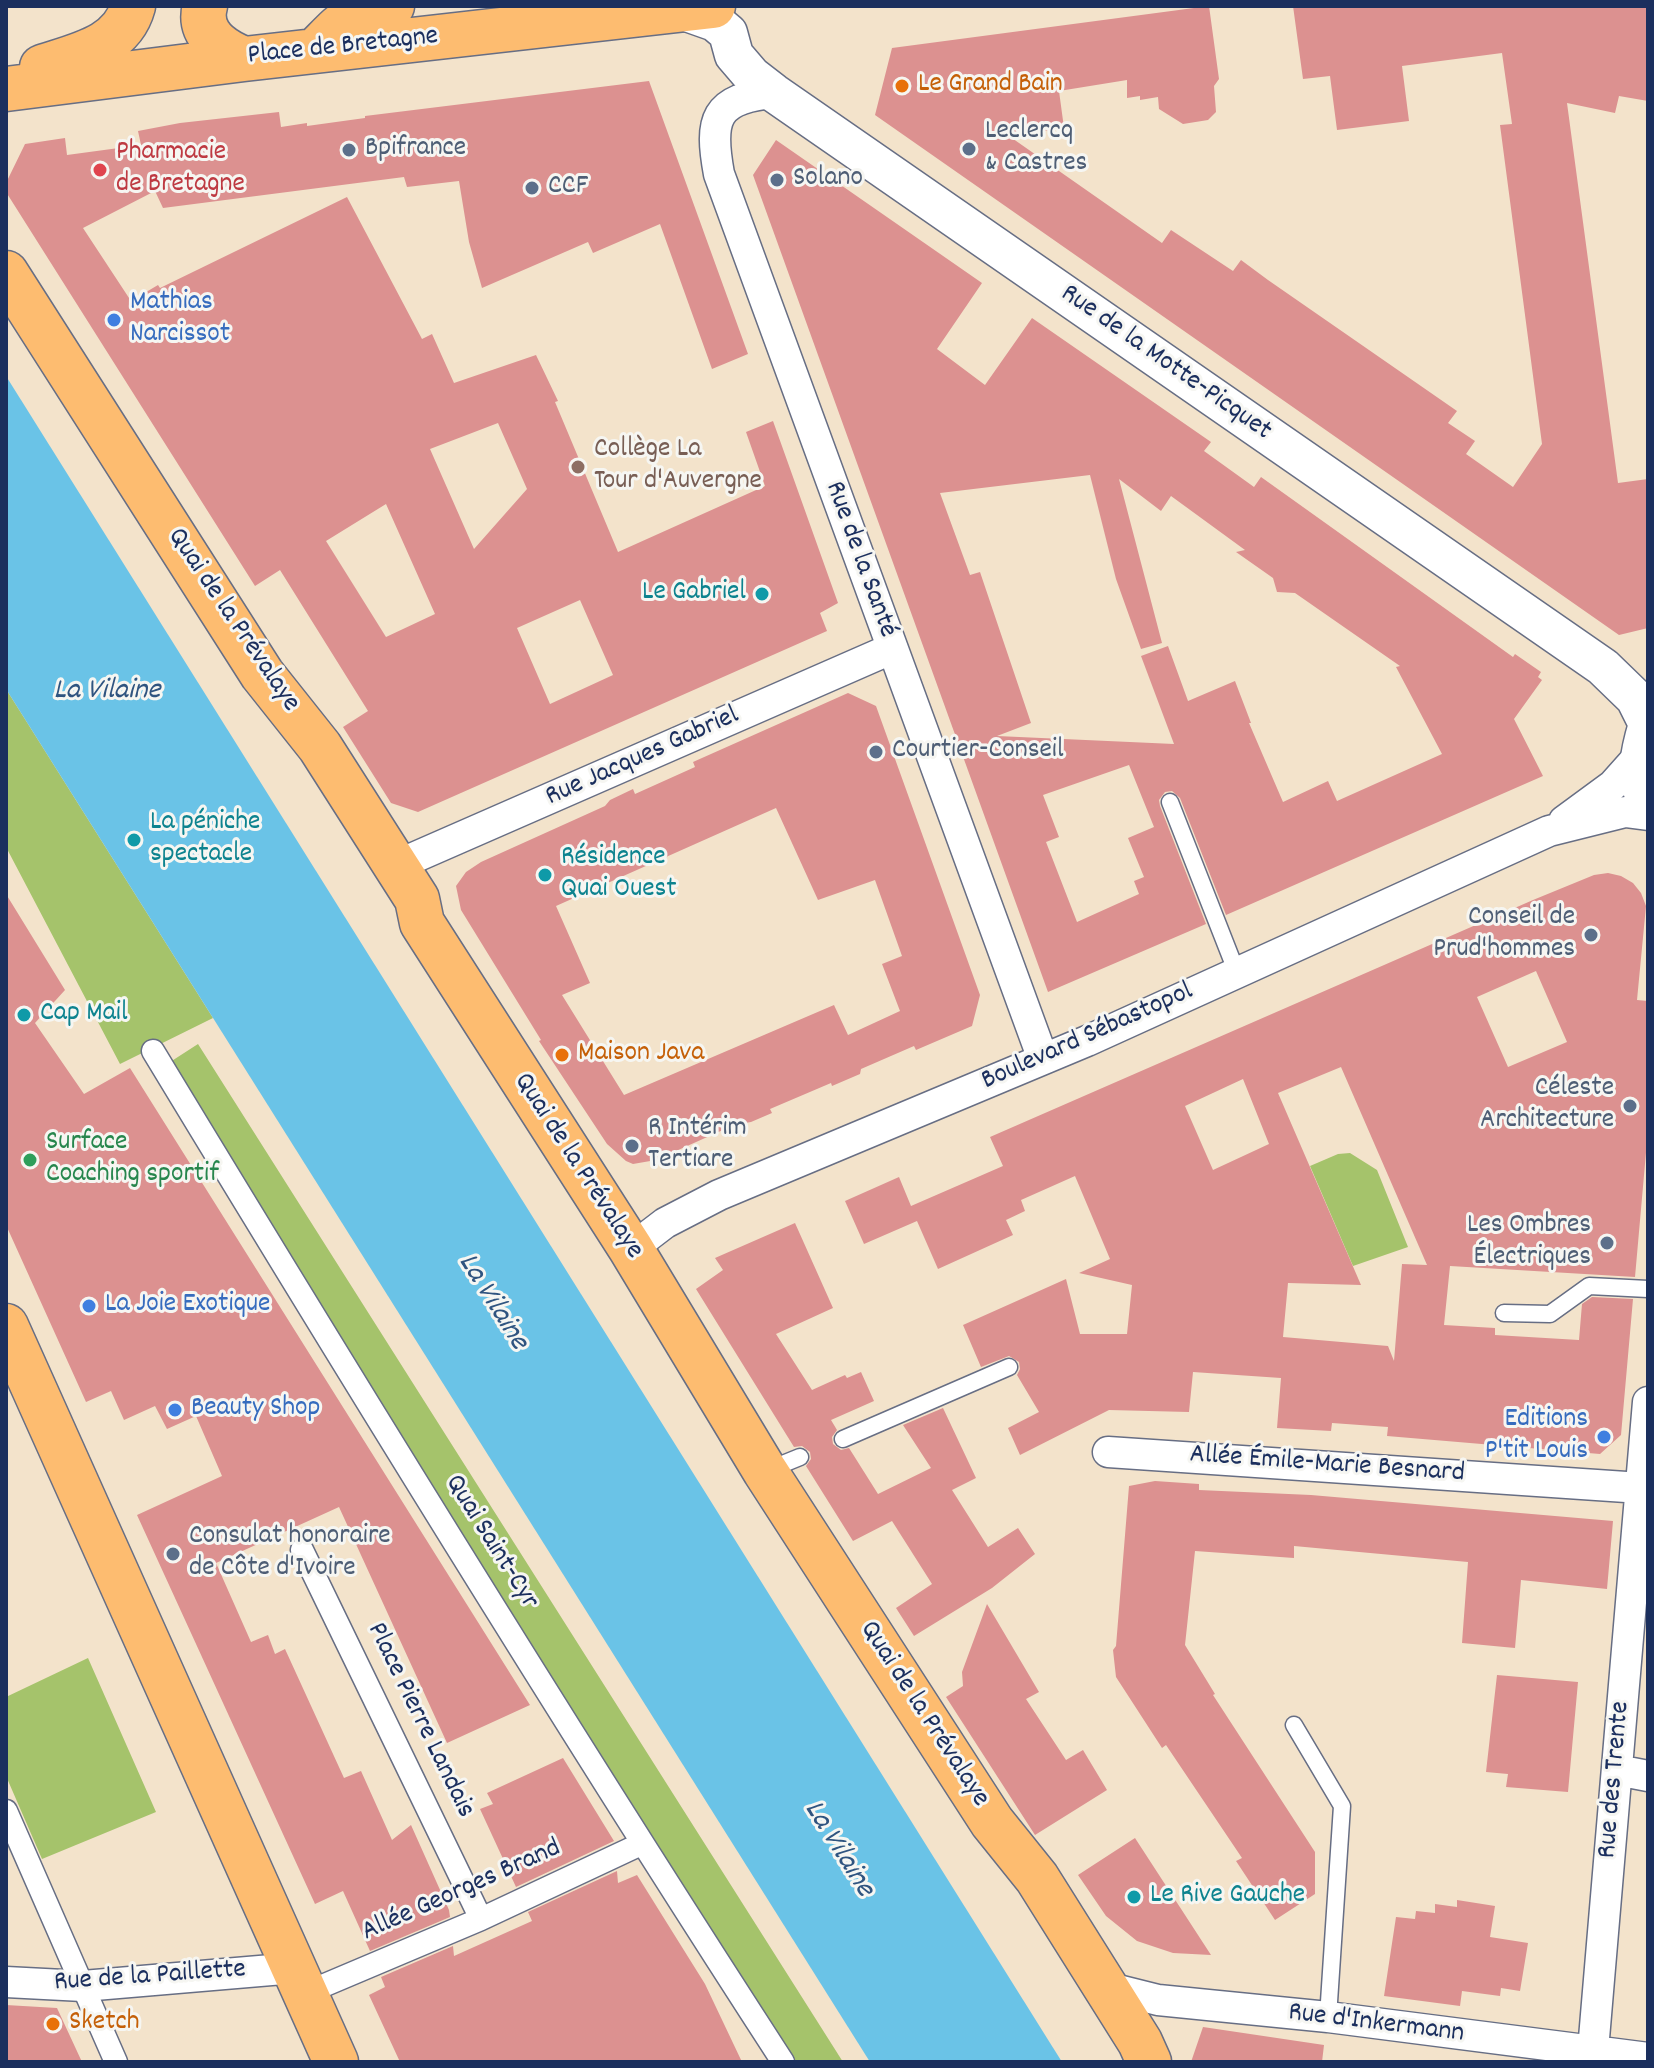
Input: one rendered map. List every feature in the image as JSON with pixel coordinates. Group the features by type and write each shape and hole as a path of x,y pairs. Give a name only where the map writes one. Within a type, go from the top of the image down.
{"main road":[{"path":"6,80 106,43 121,33 133,6"},
{"path":"205,6 203,13 210,38 223,51 244,59"},
{"path":"315,51 344,21 362,10 392,6"},
{"name":"Place de Bretagne","path":"6,89 697,8"},
{"name":"Quai de la Prévalaye","path":"6,273 262,674 320,747 417,899 422,923 631,1249 783,1464 992,1822 1037,1878 1140,2042 1149,2062"},
{"path":"6,1326 336,2062"}],"street":[{"name":"Rue de la Motte-Picquet","path":"697,8 728,33 734,55 752,76 774,93 1603,667 1635,698 1645,735"},
{"name":"Rue de la Santé","path":"774,93 738,100 723,111 716,123 714,152 724,189 1043,1059"},
{"name":"Rue Jacques Gabriel","path":"395,866 891,649"},
{"path":"1645,735 1639,778 1648,804"},
{"name":"Boulevard Sébastopol","path":"1549,831 1613,785 1645,735"},
{"name":"Boulevard Sébastopol","path":"631,1249 665,1223 719,1195 1043,1059 1549,831 1625,812 1648,815"},
{"name":"Quai Saint-Cyr","path":"153,1051 355,1385 641,1844 783,2062"},
{"name":"Rue des Trente","path":"1592,2056 1648,1402"},
{"name":"Allée Émile-Marie Besnard","path":"1108,1452 1641,1488"},
{"name":"Place Pierre Landais","path":"302,1550 481,1919"},
{"path":"1617,1770 1648,1776"},
{"path":"6,1811 116,2062"},
{"name":"Allée Georges Brand","path":"300,1980 481,1919 641,1844"},
{"name":"Rue de la Paillette","path":"6,1982 83,1986 300,1980"},
{"name":"Rue d'Inkermann","path":"1106,1987 1158,2000 1328,2017 1524,2043 1592,2056 1648,2058"}],"lane":[{"path":"1170,802 1237,973"},
{"path":"1504,1313 1550,1314 1589,1286 1648,1289"},
{"path":"843,1439 1009,1367"},
{"path":"1294,1725 1342,1806 1328,2017"}],"green space":[{"path":"6,689 213,1018 120,1064 6,847"},
{"path":"198,1044 843,2062 779,2062 167,1064"},
{"path":"1350,1153 1377,1170 1408,1247 1353,1266 1310,1166 1338,1154"},
{"path":"88,1658 156,1812 42,1859 6,1776 6,1697"}],"water":[{"name":"La Vilaine","path":"6,376 1062,2062 870,2062 6,689"}],"building":[{"path":"1209,6 1219,79 1214,86 1216,112 1208,120 1183,124 1159,109 1158,97 1140,100 1140,96 1127,98 1127,80 1059,91 1064,128 1009,136 1162,243 1171,230 1233,271 1241,260 1457,411 1448,423 1475,441 1466,454 1513,487 1542,444 1500,125 1512,124 1502,53 1402,66 1409,121 1337,130 1330,76 1303,79 1293,6 1648,6 1648,101 1619,96 1615,113 1567,103 1618,483 1648,479 1648,628 1619,635 875,115 892,48"},
{"path":"649,81 748,354 712,369 660,224 593,253 588,242 482,288 469,242 459,181 407,187 404,177 163,208 155,191 83,228 131,301 158,285 160,288 347,197 422,339 432,334 454,383 536,355 558,401 555,402 618,552 765,486 746,432 773,421 838,603 820,613 827,631 418,812 391,803 343,727 368,711 280,570 255,586 6,192 6,183 25,144 65,138 67,155 141,145 138,131 180,123 279,112 281,127","holes":["498,423 527,489 474,549 430,449","386,504 435,614 386,637 326,541","580,600 613,675 550,704 517,628"]},
{"path":"776,140 982,283 937,349 985,385 1032,318 1211,442 1204,451 1254,487 1261,477 1513,657 1515,654 1541,672 1538,677 1542,680 1514,719 1543,776 1226,915 1180,798 1172,791 1165,792 1159,800 1160,806 1206,924 1048,992 753,175","holes":["1090,475 1116,579 1141,649 1162,643 1119,479 1161,511 1171,496 1245,550 1236,552 1273,578 1277,592 1295,593 1400,666 1396,667 1442,754 1337,801 1328,781 1283,802 1249,723 1235,681 1188,701 1168,646 1141,656 1174,744 997,736 1031,723 980,572 970,575 940,493","1129,765 1154,827 1128,838 1144,877 1134,881 1139,894 1077,922 1046,842 1059,837 1043,795"]},
{"path":"848,693 876,706 980,995 972,1026 861,1069 860,1074 770,1109 772,1113 751,1122 734,1125 656,1160 633,1164 607,1144 539,1041 461,910 456,886 466,872 481,862 605,806 610,800 633,789 635,794 695,767 693,762","holes":["776,808 818,900 875,880 902,956 882,964 900,1011 848,1035 834,1005 624,1095 562,995 590,983 556,906"]},
{"path":"1608,873 1633,883 1646,906 1637,1000 1648,1001 1648,1130 1635,1277 1450,1266 1444,1325 1495,1328 1495,1335 1579,1340 1582,1304 1592,1297 1633,1299 1621,1435 1600,1454 1387,1436 1388,1427 1332,1423 1331,1431 1277,1428 1281,1378 1193,1372 1189,1412 1109,1410 1020,1455 1008,1428 1039,1412 1017,1375 1019,1362 1009,1356 981,1367 963,1325 1066,1279 1080,1334 1127,1334 1132,1285 1079,1273 1110,1259 1075,1176 1021,1200 1025,1211 1006,1220 1013,1235 938,1269 917,1221 864,1244 845,1201 899,1177 911,1206 1003,1166 990,1137 1594,875","holes":["1536,971 1567,1042 1508,1067 1477,997","1341,1067 1427,1265 1402,1264 1394,1361 1388,1346 1283,1337 1288,1283 1361,1285 1278,1093","1243,1079 1269,1144 1213,1170 1185,1106"]},
{"path":"6,894 65,990 35,1023 84,1094 130,1068 530,1705 447,1743 339,1507 216,1563 251,1642 268,1635 275,1654 285,1649 344,1778 361,1771 392,1840 411,1825 449,1910 450,1917 370,1951 343,1891 315,1904 137,1515 222,1476 196,1416 167,1429 155,1406 124,1420 111,1391 86,1402 6,1225"},
{"path":"795,1223 833,1308 776,1334 812,1390 845,1375 847,1378 861,1372 874,1401 831,1420 837,1430 832,1437 833,1444 841,1450 849,1448 878,1494 931,1468 903,1425 943,1408 976,1478 952,1490 988,1547 1018,1528 1035,1554 992,1588 914,1636 896,1608 932,1584 892,1521 853,1541 806,1466 811,1459 810,1452 802,1446 794,1447 696,1289 723,1270 715,1258"},
{"path":"1155,1481 1199,1484 1199,1490 1311,1495 1613,1521 1607,1589 1521,1580 1515,1648 1462,1643 1468,1562 1294,1546 1294,1558 1195,1551 1185,1645 1213,1695 1315,1852 1315,1894 1275,1920 1236,1861 1242,1858 1166,1745 1162,1748 1116,1677 1113,1650 1116,1646 1129,1486"},
{"path":"987,1604 1039,1692 1026,1699 1066,1760 1083,1750 1107,1790 1035,1835 946,1697 963,1686 962,1672"},
{"path":"1497,1675 1578,1682 1568,1792 1506,1787 1508,1774 1486,1772"},
{"path":"563,1758 614,1841 516,1887 480,1809 493,1804 487,1793"},
{"name":"Le Rive Gauche","path":"1135,1838 1211,1955 1173,1953 1137,1941 1106,1916 1078,1875"},
{"path":"617,1871 618,1883 637,1875 705,1984 742,2062 400,2062 369,1995 385,1987 381,1977 453,1946 454,1956 532,1921 528,1912"},
{"path":"1457,1900 1495,1906 1490,1937 1528,1943 1520,1991 1501,1988 1500,1996 1462,1991 1460,2006 1384,1996 1396,1917 1415,1919 1416,1911 1435,1913 1435,1904 1457,1907"},
{"path":"6,2005 57,2008 82,2062 6,2062"},
{"path":"1203,2027 1324,2045 1322,2062 1191,2062"}],"place":[{"name":"Le Grand Bain","path":"902,86"},
{"name":"Leclercq & Castres","path":"969,149"},
{"name":"Bpifrance","path":"349,150"},
{"name":"Pharmacie de Bretagne","path":"100,170"},
{"name":"Solano","path":"777,180"},
{"name":"CCF","path":"532,188"},
{"name":"Mathias Narcissot","path":"114,320"},
{"name":"Collège La Tour d'Auvergne","path":"578,467"},
{"name":"Le Gabriel","path":"762,594"},
{"name":"Courtier-Conseil","path":"876,752"},
{"name":"La péniche spectacle","path":"134,840"},
{"name":"Résidence Quai Ouest","path":"545,875"},
{"name":"Conseil de Prud'hommes","path":"1591,935"},
{"name":"Cap Mail","path":"24,1015"},
{"name":"Maison Java","path":"562,1055"},
{"name":"Céleste Architecture","path":"1630,1106"},
{"name":"R Intérim Tertiare","path":"632,1146"},
{"name":"Surface Coaching sportif","path":"30,1160"},
{"name":"Les Ombres Électriques","path":"1607,1243"},
{"name":"La Joie Exotique","path":"89,1306"},
{"name":"Beauty Shop","path":"175,1410"},
{"name":"Editions P'tit Louis","path":"1604,1437"},
{"name":"Consulat honoraire de Côte d'Ivoire","path":"173,1554"},
{"name":"Le Rive Gauche","path":"1134,1897"},
{"name":"Sketch","path":"53,2024"}]}
